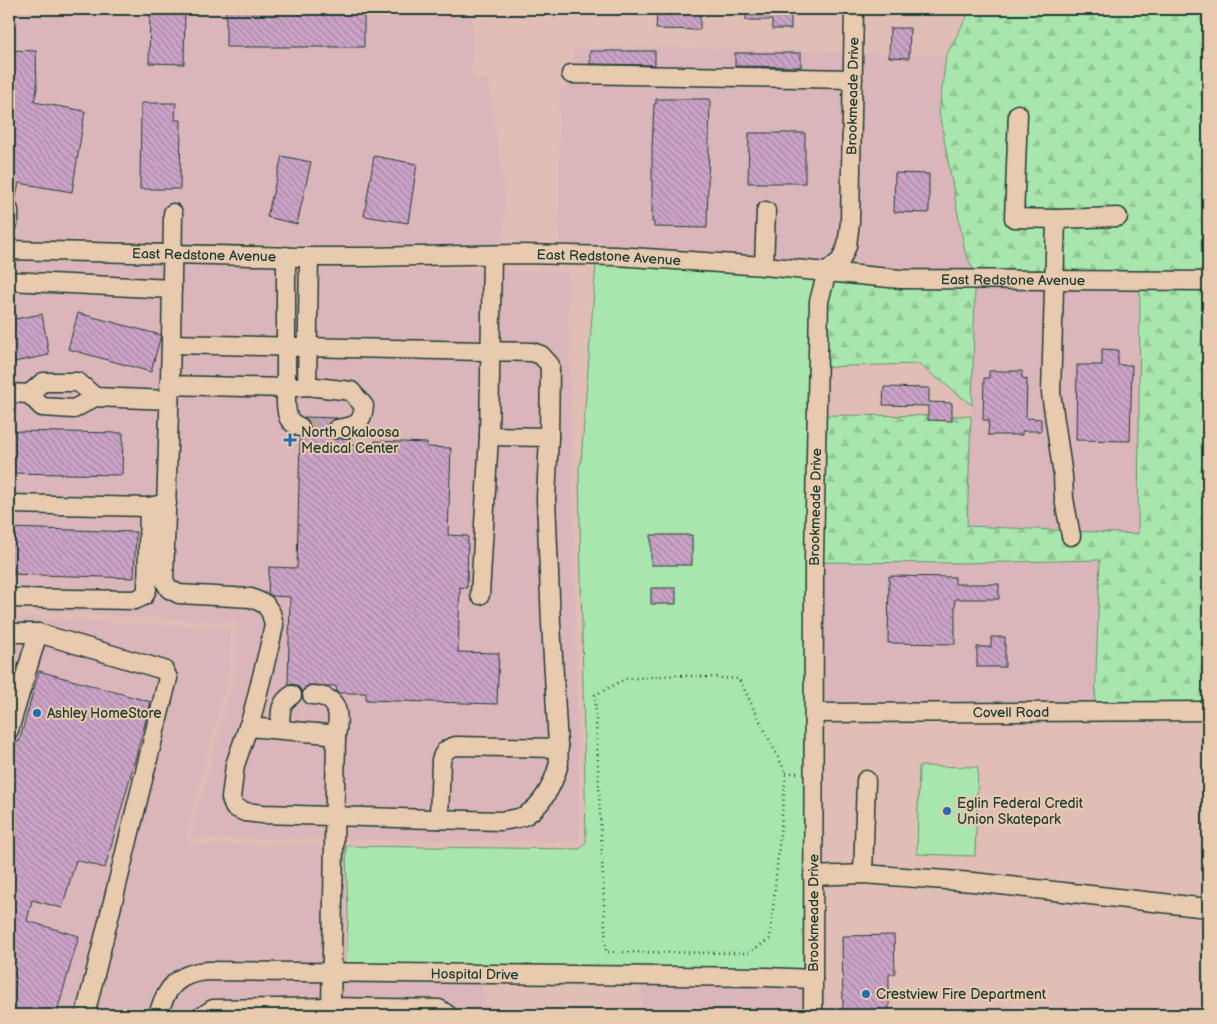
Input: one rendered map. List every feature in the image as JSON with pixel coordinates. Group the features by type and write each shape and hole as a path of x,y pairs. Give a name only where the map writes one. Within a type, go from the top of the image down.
{"street":[{"name":"Brookmeade Drive","path":"813,1015 814,560 819,301 827,272 841,260 847,246 850,222 854,9"},
{"path":"571,74 853,79"},
{"path":"1018,114 1014,218 1118,217"},
{"path":"9,210 9,221"},
{"path":"764,266 766,211"},
{"path":"171,344 532,352 541,355 550,365 546,508 559,748 556,776 550,790 526,815 500,821 263,814 246,812 234,807 231,798 235,765 248,727 274,625 271,613 264,604 251,598 179,594 169,588 164,580 173,213"},
{"path":"1056,218 1052,393 1063,476 1064,498 1071,536"},
{"name":"East Redstone Avenue","path":"9,250 308,257 616,256 764,266 900,279 1208,281"},
{"path":"480,595 488,436 492,255"},
{"path":"286,256 287,346 285,388 287,416 291,423 300,427"},
{"path":"307,386 308,257"},
{"path":"9,281 172,289"},
{"path":"9,394 29,394 43,382 78,382 95,397"},
{"path":"29,394 42,407 74,409 95,397 169,392 307,386 351,391 364,406 363,418 355,426 337,429"},
{"path":"488,436 549,437"},
{"path":"9,504 149,507 167,503"},
{"path":"9,598 135,600 144,596 147,589 149,507"},
{"path":"9,730 38,632"},
{"path":"9,634 38,632 164,670 168,678 85,1015"},
{"path":"280,729 281,708 285,700 292,695"},
{"path":"312,695 322,695 332,702 338,710 339,718 336,737 331,1007"},
{"name":"Covell Road","path":"815,713 1208,711"},
{"path":"248,727 328,734 336,737"},
{"path":"439,819 441,760 448,748 456,746 559,748"},
{"path":"863,874 866,780"},
{"path":"813,876 863,874 973,882 1208,908"},
{"name":"Hospital Drive","path":"158,1015 170,988 175,982 193,972 332,971 813,979"},
{"path":"204,1015 213,1009 331,1007 438,1009 448,1015"}],"path":[{"path":"676,675 740,679 786,772 770,939 748,954 606,952 595,695 625,680 676,675"}],"shaded area":[{"path":"9,9 473,9 472,80 488,79 505,196 503,246 416,248 114,240 9,241"},
{"path":"658,47 946,55 939,112 965,252 974,272 901,271 719,254 559,247 559,89 567,88 574,48"},
{"name":"North Okaloosa Medical Center","path":"9,260 568,272 580,842 190,838 235,674 237,623 9,609"},
{"path":"975,288 1140,289 1138,534 967,526"},
{"path":"1101,560 1095,702 809,706 811,562 962,563"},
{"path":"9,616 231,629 229,673 185,836 190,845 346,846 346,971 479,972 488,1015 9,1015"},
{"path":"641,973 803,973 805,1015 641,1015"}],"green space":[{"path":"971,9 1173,9 1208,12 1208,272 974,272 965,252 939,112 946,56"},
{"path":"596,264 711,270 816,279 806,949 803,956 803,973 346,971 348,917 346,846 580,849 586,842 579,467 581,462"},
{"path":"816,279 900,287 975,288 972,405 919,364 844,366 814,369"},
{"path":"1140,289 1208,289 1208,703 1095,702 1100,560 962,563 811,562 814,415 971,416 967,526 1138,534"},
{"name":"Eglin Federal Credit Union Skatepark","path":"919,766 978,767 975,856 917,854"}],"building":[{"path":"150,9 185,9 184,64 149,63"},
{"path":"226,9 364,9 364,47 226,47"},
{"path":"746,9 791,9 791,29 772,29 772,20 746,20"},
{"path":"657,11 700,12 700,30 656,29"},
{"path":"890,28 910,28 909,58 889,57"},
{"path":"9,50 36,51 37,89 34,102 85,111 72,192 19,183 15,202 9,199"},
{"path":"590,51 655,51 655,65 590,64"},
{"path":"735,53 801,53 801,67 735,66"},
{"path":"656,99 710,99 707,228 654,227 654,222 652,222 652,148 654,104 656,104"},
{"path":"141,103 176,103 175,120 181,120 180,189 140,189"},
{"path":"749,133 805,133 805,183 748,183"},
{"path":"282,156 311,162 297,224 267,217"},
{"path":"374,156 417,164 408,223 364,216"},
{"path":"895,173 929,174 929,213 894,212"},
{"path":"78,313 161,335 151,372 68,349"},
{"path":"42,314 49,355 9,363 9,320"},
{"path":"1102,349 1118,350 1118,365 1132,365 1130,441 1076,440 1077,365 1102,365"},
{"path":"989,371 1022,371 1022,378 1027,379 1026,418 1041,419 1041,431 1022,431 1022,435 988,435 989,420 983,420 984,378 989,378"},
{"path":"884,387 929,388 929,402 952,403 952,421 928,420 928,406 883,405"},
{"path":"304,417 337,418 327,425 329,435 334,439 350,438 349,445 375,446 375,441 427,443 427,447 451,448 448,535 468,536 467,588 460,587 458,652 499,653 497,704 366,700 366,693 337,693 336,686 308,685 302,692 297,685 288,684 290,597 268,594 269,567 297,568 300,438 306,435 311,427 309,421"},
{"path":"9,431 123,433 122,475 9,473"},
{"path":"9,528 136,532 134,578 9,574"},
{"path":"651,535 692,535 692,565 651,565"},
{"path":"889,576 955,577 955,584 999,584 999,599 955,599 955,644 888,643"},
{"path":"651,588 676,588 676,604 651,604"},
{"path":"991,637 1005,637 1005,667 977,667 977,647 991,647"},
{"path":"39,671 151,702 105,868 76,860 62,908 32,900 27,921 79,936 56,1015 9,1015 9,740 19,742"},
{"name":"Crestview Fire Department","path":"894,935 895,974 889,974 889,1015 843,1015 842,936"}],"tunnel":[{"path":"300,427 337,429"}],"place":[{"name":"North Okaloosa Medical Center","path":"290,440"},
{"name":"Ashley HomeStore","path":"37,713"},
{"name":"Eglin Federal Credit Union Skatepark","path":"947,811"},
{"name":"Crestview Fire Department","path":"866,994"}]}
